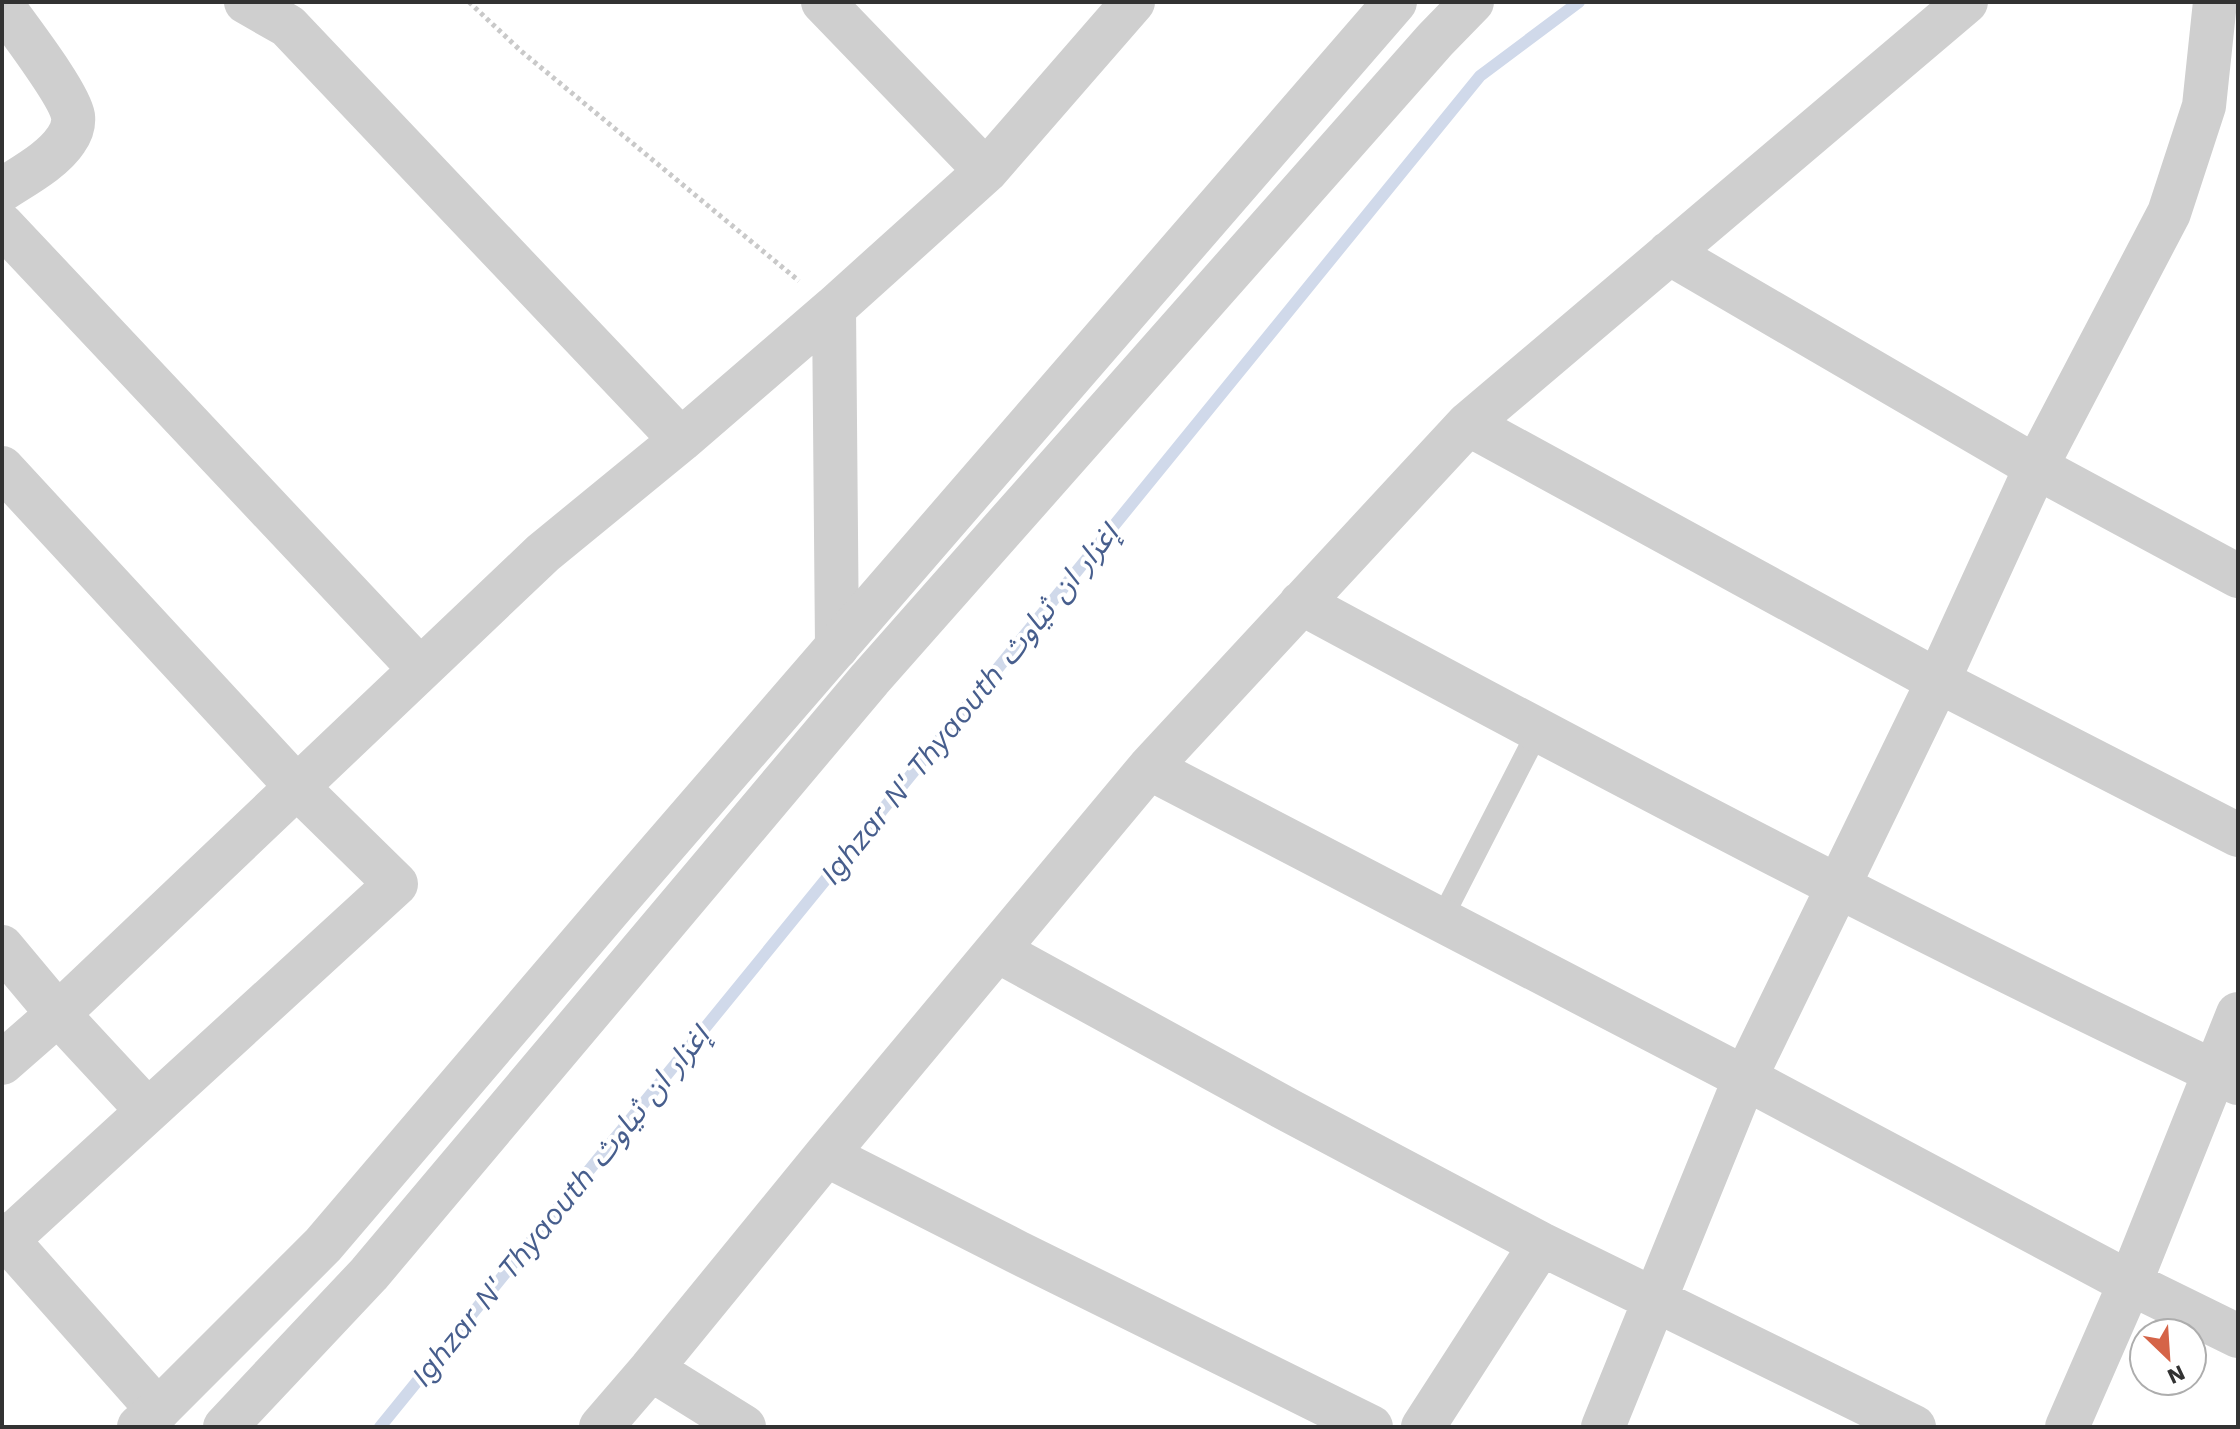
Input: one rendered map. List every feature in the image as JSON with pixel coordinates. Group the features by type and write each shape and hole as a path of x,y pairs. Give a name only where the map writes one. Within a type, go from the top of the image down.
{"street":[{"path":"246,2 288,26 681,440"},
{"path":"823,2 986,171"},
{"path":"2,1063 298,788 543,553 681,440 986,171 1133,2"},
{"path":"2,468 298,788 396,884 5,1237 149,1419 323,1245 1395,2"},
{"path":"225,1427 369,1274 870,679 1472,2"},
{"path":"601,1427 1149,768 1468,424 1966,2"},
{"path":"1603,1427 1745,1078 1938,681 2036,467 2169,213 2204,106 2215,2"},
{"path":"2,5 62,91 73,116 73,126 66,141 53,154 2,190"},
{"path":"2,225 420,669"},
{"path":"1669,253 2036,467 2238,576"},
{"path":"834,308 837,647"},
{"path":"1468,424 1938,681 2238,835"},
{"path":"1301,603 1837,887 2226,1077"},
{"path":"1149,768 1745,1078 2130,1283 2238,1336"},
{"path":"2,947 58,1014 148,1111"},
{"path":"998,951 1541,1244 1914,1427"},
{"path":"2067,1427 2226,1077 2238,1014"},
{"path":"826,1155 1371,1427"},
{"path":"1423,1427 1541,1244"},
{"path":"651,1369 744,1427"}],"lane":[{"path":"1441,920 1538,731"}],"path":[{"path":"469,2 521,51 834,308"}],"waterway":[{"name":"Ighzar N' Thyaouth إغزار ان ثياوث","path":"380,1427 1480,76 1579,2"}]}
